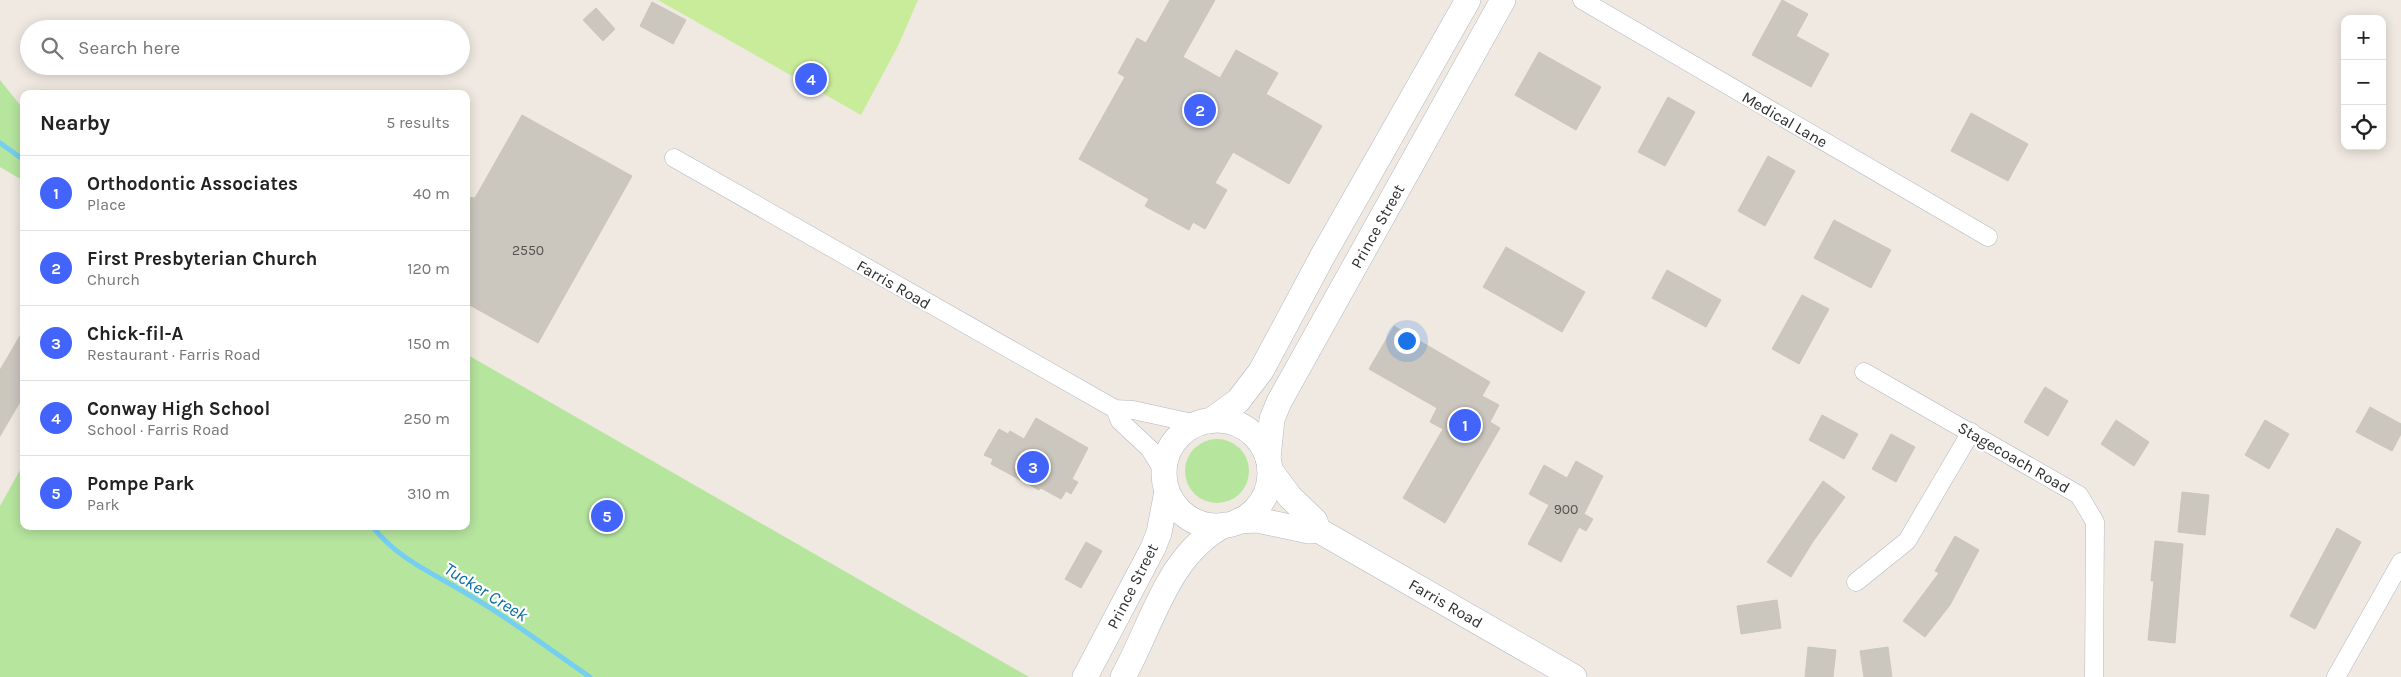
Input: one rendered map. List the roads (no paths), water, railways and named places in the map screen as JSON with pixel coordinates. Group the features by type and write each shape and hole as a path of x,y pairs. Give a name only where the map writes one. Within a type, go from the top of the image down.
{"main road":[{"name":"Prince Street","path":"1203,422 1238,401 1261,371 1322,256 1468,0"},
{"name":"Prince Street","path":"1269,464 1272,419 1279,402 1503,0"},
{"path":"1365,246 1362,223 1432,97 1438,72 1436,57"},
{"path":"1223,420 1243,426 1259,440 1269,464 1268,485 1261,503 1247,517 1231,523 1210,526 1190,519 1175,505 1166,481 1166,456 1175,440 1203,422 1223,420"},
{"name":"Farris Road","path":"1269,464 1290,497 1315,521 1318,530"},
{"name":"Prince Street","path":"1085,677 1160,533 1166,481"},
{"name":"Farris Road","path":"1231,523 1257,520 1308,531 1318,530 1574,677"},
{"name":"Prince Street","path":"1123,677 1175,571 1191,548 1202,538 1231,523"}],"street":[{"name":"Medical Lane","path":"1582,0 1988,237"},
{"name":"Farris Road","path":"674,158 1115,409 1133,410 1203,422"},
{"name":"Stagecoach Road","path":"1864,372 2079,495 2095,522 2094,677"},
{"name":"Farris Road","path":"1115,409 1120,421 1150,449 1166,481"},
{"path":"1856,582 1907,540 1971,432"},
{"path":"2336,677 2401,562"}],"waterway":[{"name":"Tucker Creek","path":"0,143 20,157"},
{"name":"Tucker Creek","path":"375,530 405,557 500,614 590,677"}],"place":[{"name":"Conway High School","path":"811,79"},
{"name":"First Presbyterian Church","path":"1200,110"},
{"name":"Orthodontic Associates","path":"1465,425"},
{"name":"Chick-fil-A","path":"1033,467"},
{"name":"Pompe Park","path":"607,516"}]}
